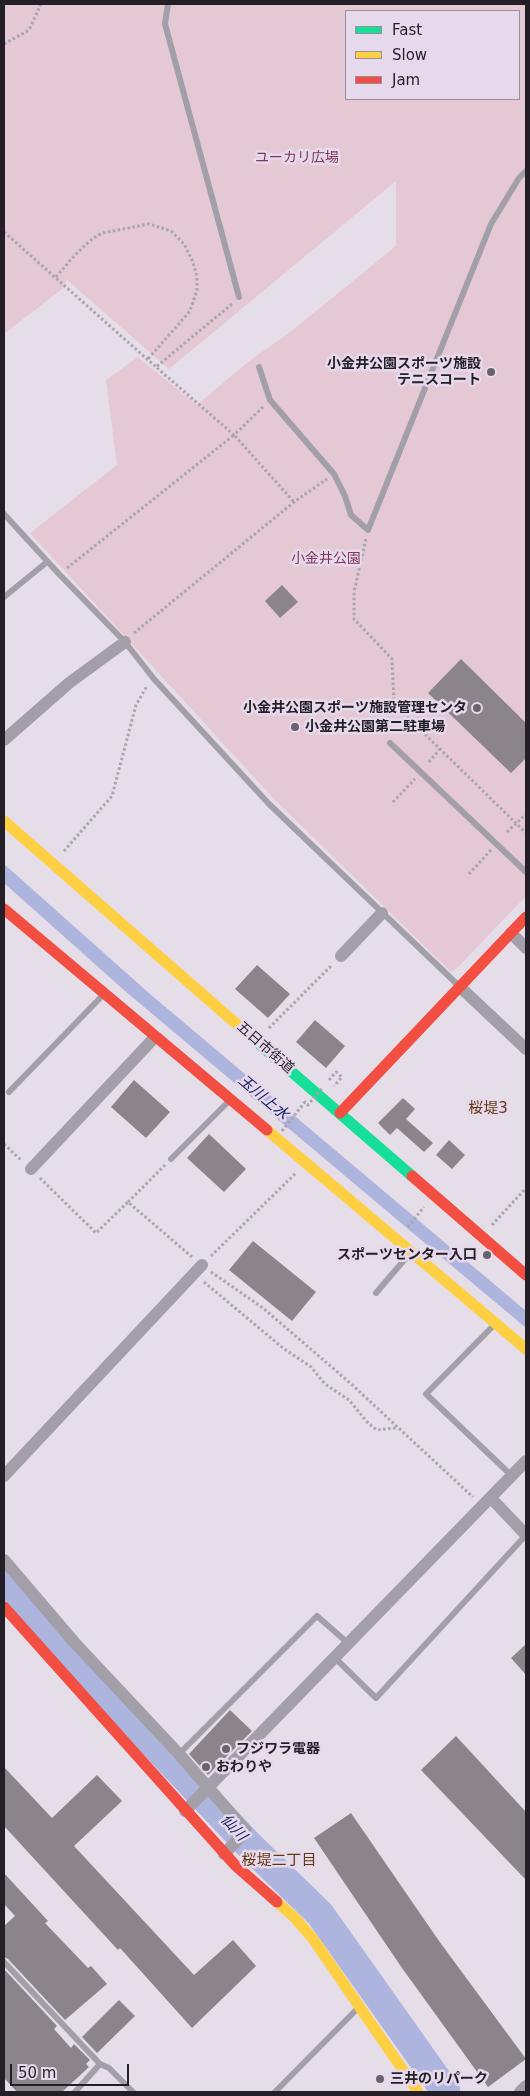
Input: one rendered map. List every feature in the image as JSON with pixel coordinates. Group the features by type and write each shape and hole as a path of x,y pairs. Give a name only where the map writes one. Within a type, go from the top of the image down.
{"street":[{"path":"4,740 69,683 125,642"},
{"name":"五日市街道","path":"4,821 526,1275"},
{"path":"4,909 526,1349"},
{"path":"341,956 382,912"},
{"path":"340,1114 526,917"},
{"path":"511,933 526,948"},
{"path":"460,987 526,1049"},
{"path":"31,1169 155,1037"},
{"path":"4,1476 198,1269"},
{"path":"185,1811 526,1461"},
{"path":"487,1502 526,1535"},
{"path":"4,1560 74,1642 179,1754 246,1830 224,1854"},
{"path":"4,1607 224,1854 295,1918 313,1939 416,2091"},
{"path":"520,2092 526,2086"}],"lane":[{"path":"168,4 165,24 240,297"},
{"path":"259,367 270,400 334,474 345,496 351,515 368,530 491,224 519,178 526,171"},
{"path":"4,514 58,574 125,642 154,679 269,804 460,987"},
{"path":"4,597 47,562"},
{"path":"390,743 526,872"},
{"path":"9,1092 105,993"},
{"path":"171,1159 230,1100"},
{"path":"376,1293 412,1251"},
{"path":"496,1324 426,1394 512,1476"},
{"path":"334,1658 376,1698 526,1535"},
{"path":"179,1754 317,1616 348,1644"},
{"path":"4,1962 100,2064 109,2068 133,2092"},
{"path":"275,2092 360,2006"},
{"path":"75,2092 100,2064"}],"path":[{"path":"4,44 29,30 41,4"},
{"path":"56,277 74,255 92,238 149,224 171,231 184,244 192,260 197,290 190,311 148,359"},
{"path":"4,232 234,435 294,502"},
{"path":"156,367 240,297"},
{"path":"58,574 234,435 270,400"},
{"path":"125,642 294,502 334,474"},
{"path":"368,530 354,592 354,619 392,659 394,704 526,833"},
{"path":"53,865 112,796 136,705 141,694 154,679"},
{"path":"429,762 440,749"},
{"path":"393,802 415,779"},
{"path":"507,832 526,814"},
{"path":"469,874 491,850"},
{"path":"257,1041 341,956"},
{"path":"282,1131 305,1102 308,1105 336,1072 342,1077 330,1090"},
{"path":"4,1144 96,1233 171,1159"},
{"path":"198,1269 306,1163"},
{"path":"481,1236 526,1188"},
{"path":"128,1202 283,1348 311,1368 325,1384 349,1400 377,1430 396,1428"},
{"path":"404,1233 423,1208"},
{"path":"198,1269 263,1308 349,1382 396,1428 454,1478 487,1502"}],"green space":[{"name":"小金井公園","path":"4,4 526,4 526,896 451,972 274,799 30,533 117,465 106,380 138,357 197,405 248,362 294,329 396,246 396,181 169,369 67,280 62,289 4,334"}],"water":[{"name":"玉川上水","path":"4,864 150,994 526,1311 526,1328 125,991 4,883"}],"building":[{"path":"282,585 298,602 280,618 265,601"},
{"name":"小金井公園スポーツ施設管理センタ","path":"461,659 526,723 526,758 511,773 428,693"},
{"path":"257,965 290,994 268,1018 235,989"},
{"path":"315,1020 345,1046 326,1068 296,1042"},
{"path":"134,1080 170,1112 146,1138 111,1107"},
{"path":"403,1098 415,1109 406,1119 433,1143 424,1152 397,1128 390,1135 378,1123"},
{"path":"209,1134 246,1169 224,1192 187,1158"},
{"path":"449,1140 465,1155 452,1169 436,1155"},
{"path":"253,1241 316,1292 292,1321 229,1270"},
{"path":"526,1644 526,1675 511,1658"},
{"path":"230,1710 252,1731 208,1775 189,1754"},
{"path":"456,1736 526,1812 526,1880 421,1770"},
{"path":"4,1767 52,1818 97,1775 122,1801 74,1846 194,1975 233,1940 256,1966 192,2028 120,1948 118,1950 4,1826"},
{"path":"351,1813 439,1941 526,2059 488,2087 402,1968 314,1838"},
{"path":"4,1873 48,1921 45,1923 88,1968 91,1966 107,1984 65,2020 4,1957 4,1926 15,1916 4,1904"},
{"path":"4,1969 57,2026 54,2029 71,2048 74,2044 90,2060 86,2064 89,2067 62,2092 17,2092 4,2078"},
{"path":"119,2000 135,2016 97,2053 82,2037"}],"waterway":[{"name":"仙川","path":"4,1578 114,1702 250,1846 320,1914 446,2092"}],"traffic: fast":[{"path":"256,1041 412,1176"}],"traffic: slow":[{"path":"4,821 256,1041"},
{"path":"267,1130 526,1349"},
{"path":"277,1902 295,1918 313,1939 418,2092"}],"traffic: jam":[{"path":"4,909 267,1130"},
{"path":"340,1113 526,917"},
{"path":"412,1176 526,1275"},
{"path":"4,1607 235,1865 277,1902"}],"place":[{"name":"小金井公園スポーツ施設 テニスコート","path":"491,372"},
{"name":"小金井公園スポーツ施設管理センタ","path":"477,708"},
{"name":"小金井公園第二駐車場","path":"295,727"},
{"name":"スポーツセンター入口","path":"487,1255"},
{"name":"フジワラ電器","path":"226,1749"},
{"name":"おわりや","path":"206,1767"},
{"name":"三井のリパーク","path":"380,2079"}],"district":[{"name":"桜堤3","path":"488,1109"},
{"name":"桜堤二丁目","path":"279,1861"}],"park label":[{"name":"ユーカリ広場","path":"297,158"}]}
